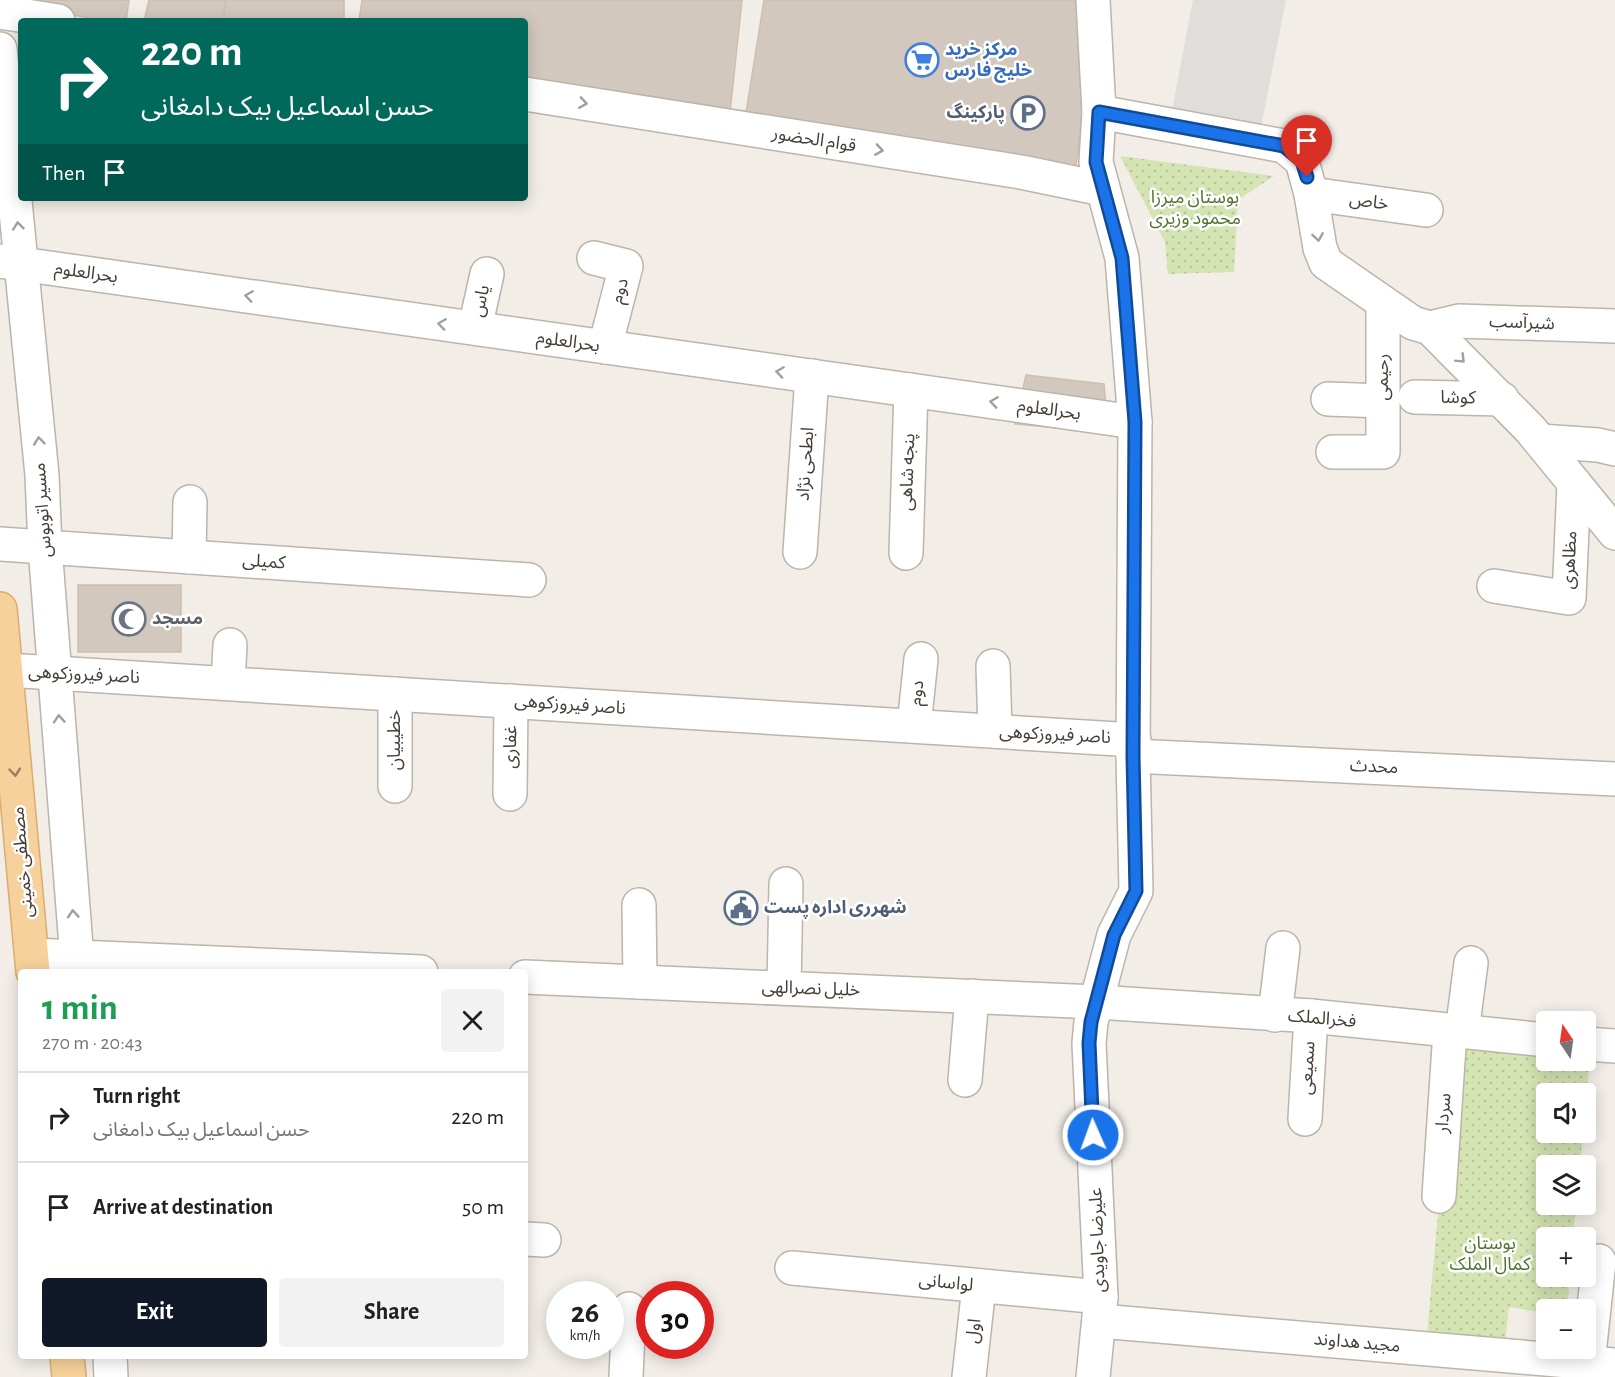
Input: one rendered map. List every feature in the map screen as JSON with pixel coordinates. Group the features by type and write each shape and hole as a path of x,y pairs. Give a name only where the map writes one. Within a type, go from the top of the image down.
{"main road":[{"name":"مصطفی خمینی","path":"0,609 6,670 4,709 32,964"},
{"path":"67,1359 69,1377"}],"street":[{"name":"علیرضا جاویدی","path":"1093,0 1099,112 1096,162 1122,258 1135,422 1133,748 1136,891 1114,935 1091,1022 1089,1043 1100,1309 1093,1377"},
{"path":"0,12 39,18"},
{"name":"مسیر اتوبوس","path":"0,49 11,262 42,475 45,547 77,964"},
{"name":"قوام الحضور","path":"528,94 1021,172 1103,189"},
{"path":"1099,112 1284,146 1302,161 1311,194 1320,248 1326,263 1413,323 1430,328 1502,399 1540,441 1615,533"},
{"name":"خاص","path":"1311,194 1426,210"},
{"name":"دوم","path":"594,258 626,266 605,347"},
{"name":"بحرالعلوم","path":"11,262 1135,422"},
{"name":"یاس","path":"475,328 487,274"},
{"name":"رحیمی","path":"1333,452 1383,452 1383,303"},
{"name":"شیرآسب","path":"1430,328 1459,321 1615,326"},
{"name":"ابطحی نژاد","path":"800,552 812,376"},
{"name":"پنجه شاهی","path":"906,553 910,390"},
{"name":"کوشا","path":"1415,397 1502,399"},
{"path":"1328,399 1383,401"},
{"path":"1540,441 1598,445 1615,449"},
{"name":"مظاهری","path":"1494,586 1569,598 1574,483"},
{"path":"189,557 190,502"},
{"name":"کمیلی","path":"0,544 529,580"},
{"path":"228,683 231,645"},
{"name":"دوم","path":"914,726 921,659"},
{"path":"993,666 995,731"},
{"name":"ناصر فیروزکوهی","path":"6,670 995,731 1133,748"},
{"name":"خطیبیان","path":"395,694 395,786"},
{"name":"غفاری","path":"510,794 511,701"},
{"name":"محدث","path":"1133,748 1615,779"},
{"path":"784,988 786,884"},
{"path":"639,905 640,982"},
{"path":"1275,1015 1283,948"},
{"name":"سردار","path":"1438,1196 1456,1032 1471,963"},
{"path":"32,964 292,969"},
{"name":"خلیل نصرالهی","path":"528,976 1097,1002"},
{"path":"965,1080 972,996"},
{"name":"فخرالملک","path":"1097,1002 1311,1016 1536,1039"},
{"name":"سمیعی","path":"1305,1119 1311,1016"},
{"path":"1596,1045 1615,1046"},
{"path":"1599,1260 1601,1364"},
{"name":"لواسانی","path":"792,1268 979,1286 1100,1309"},
{"name":"اول","path":"969,1377 979,1286"},
{"path":"626,1377 629,1309"},
{"name":"مجید هداوند","path":"1100,1309 1601,1364"},
{"path":"110,1359 111,1377"}],"green space":[{"name":"بوستان میرزا محمود وزیری","path":"1120,156 1274,176 1238,200 1234,272 1168,274 1165,242"},
{"name":"بوستان کمال الملک","path":"1454,1040 1536,1048 1536,1071 1589,1071 1588,1083 1536,1083 1536,1143 1582,1143 1581,1155 1536,1155 1536,1215 1575,1215 1574,1227 1536,1227 1536,1287 1569,1287 1568,1299 1536,1299 1536,1311 1509,1307 1505,1342 1427,1335"}],"shaded area":[{"path":"1193,0 1286,0 1260,132 1171,115"}],"building":[{"path":"30,0 129,0 126,18 89,18 30,7"},
{"path":"149,0 226,0 223,18 145,18"},
{"path":"226,0 344,0 344,18 223,18"},
{"path":"362,0 742,0 730,113 528,81 528,18 359,18"},
{"name":"مرکز خرید خلیج فارس","path":"764,0 1096,0 1075,174 745,119"},
{"path":"1026,375 1104,384 1106,408 1090,431 1015,424"},
{"name":"مسجد","path":"78,585 181,585 181,652 78,652"}],"place":[{"name":"مرکز خرید خلیج فارس","path":"922,60"},
{"name":"پارکینگ","path":"1028,113"},
{"name":"مسجد","path":"129,619"},
{"name":"شهرری اداره پست","path":"741,908"}],"route":[{"path":"1093,1135 1089,1043 1091,1022 1114,935 1136,891 1133,756 1135,422 1122,258 1096,162 1099,112 1284,146 1302,161 1307,177"}]}
